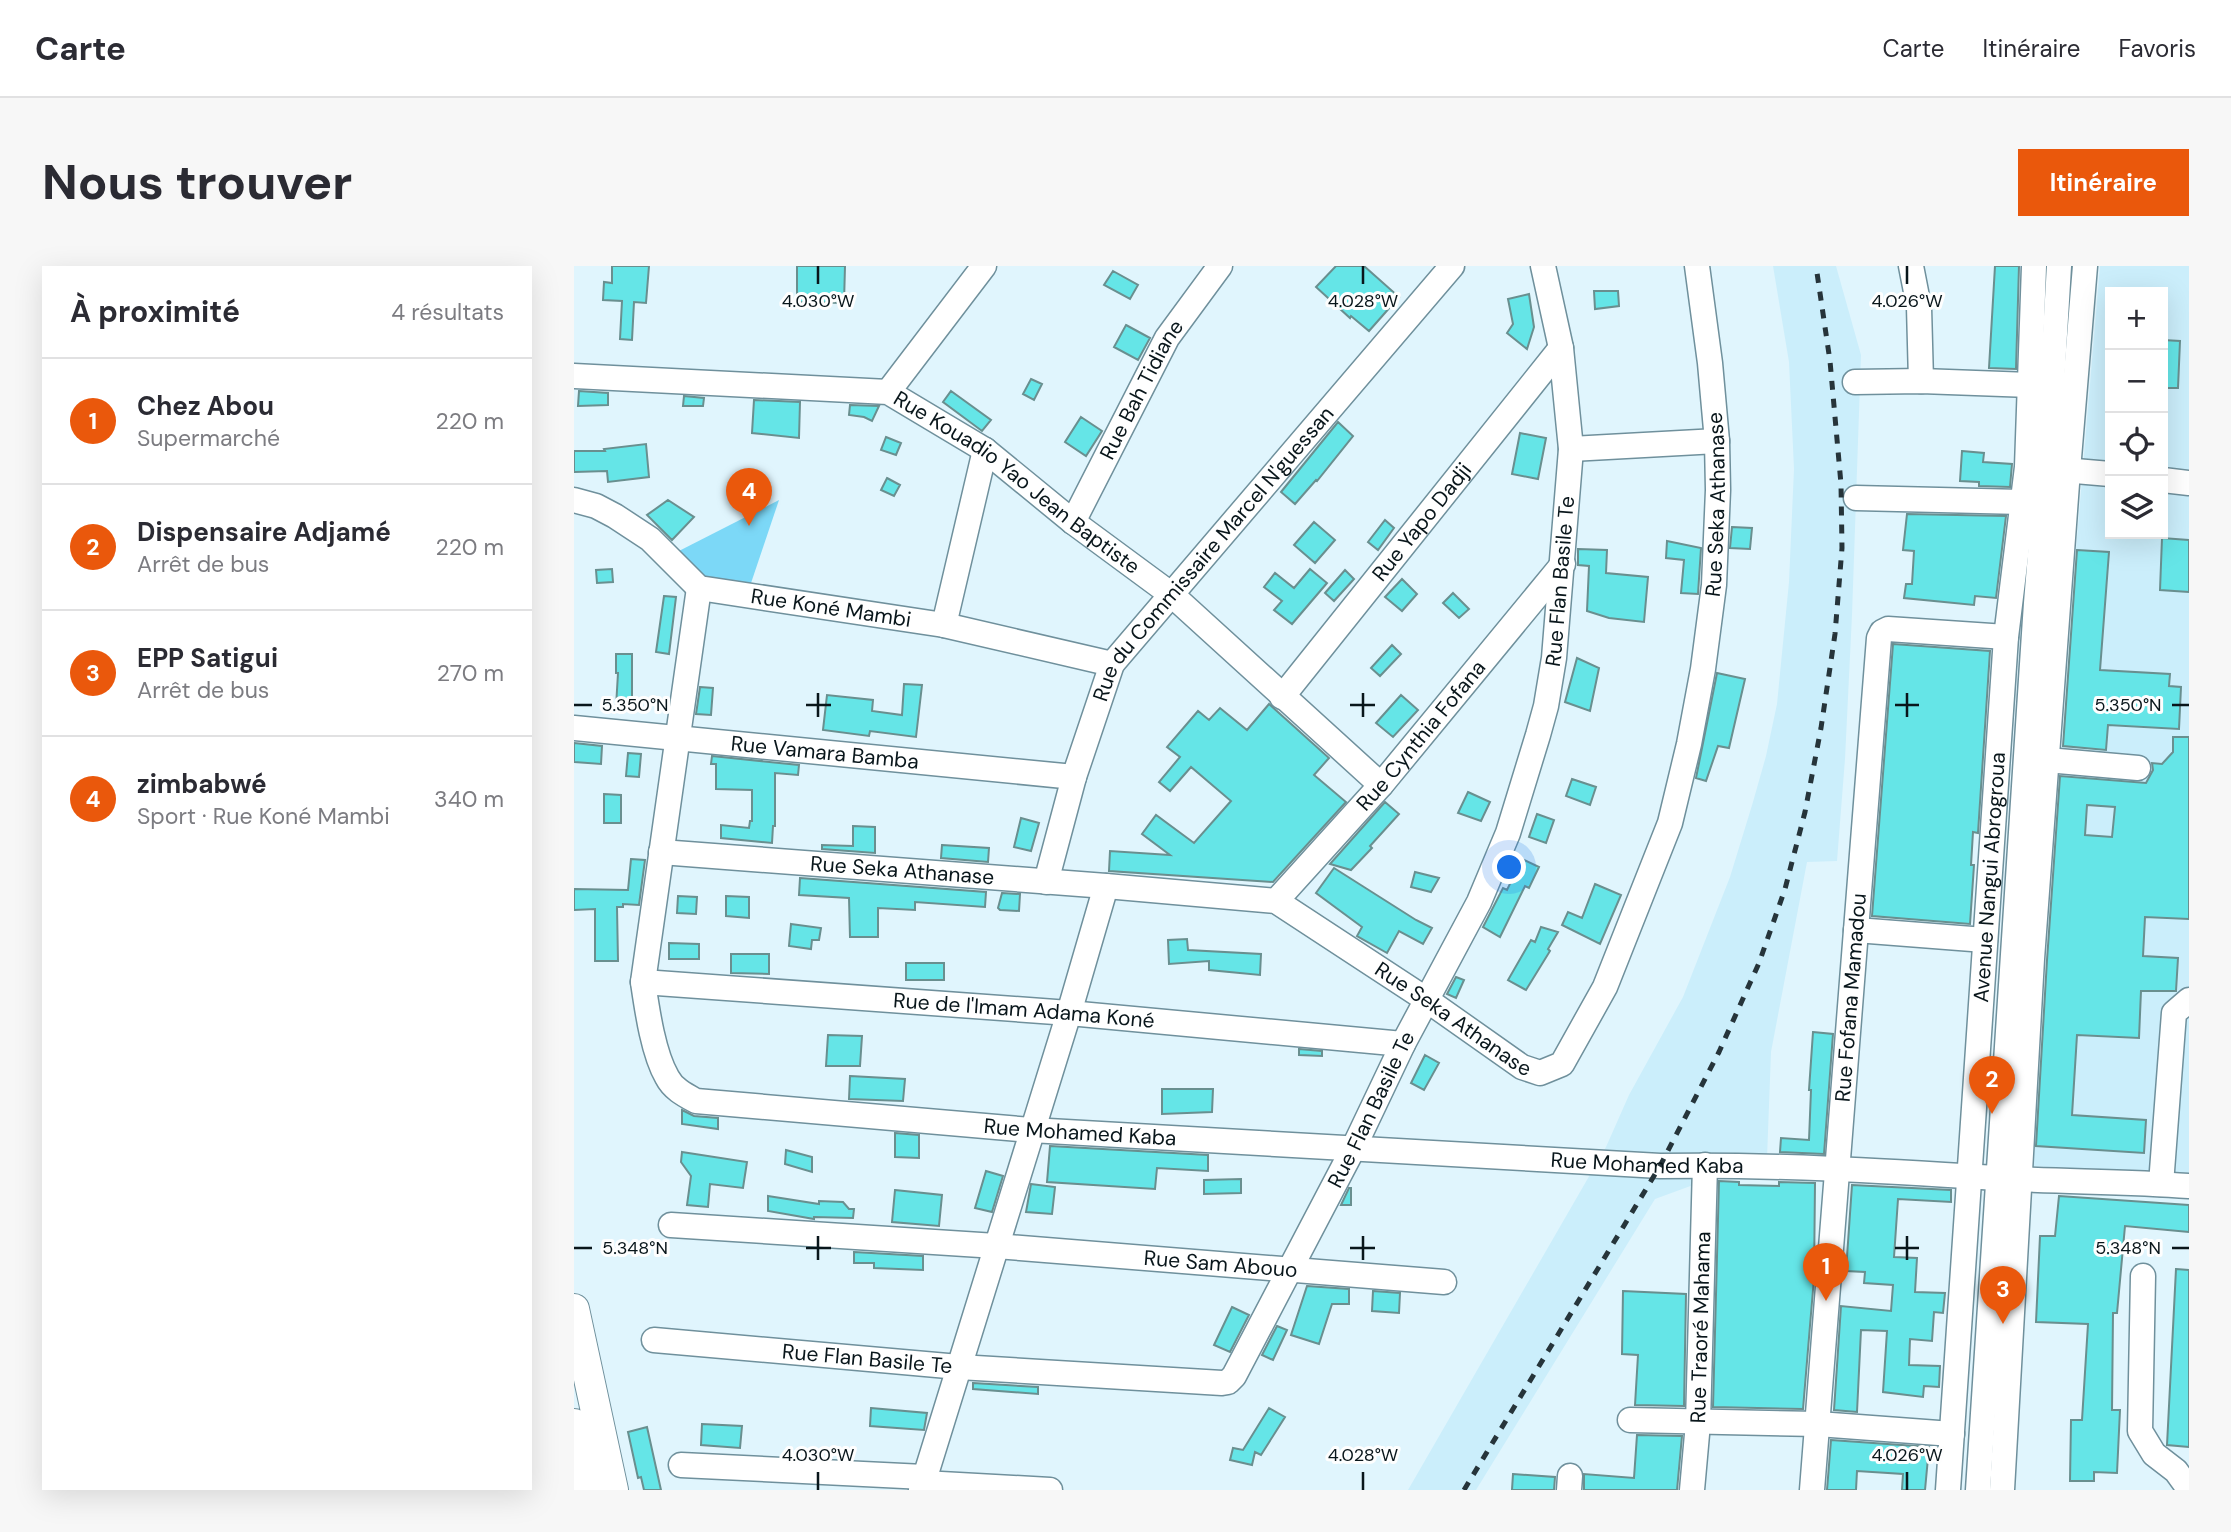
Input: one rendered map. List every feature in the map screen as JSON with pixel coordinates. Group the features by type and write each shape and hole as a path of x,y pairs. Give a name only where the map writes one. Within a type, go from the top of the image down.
{"main road":[{"path":"574,1309 613,1490"},
{"path":"574,1424 589,1490"}],"street":[{"path":"888,392 984,266"},
{"name":"Rue Bah Tidiane","path":"1073,522 1167,338 1220,266"},
{"name":"Rue du Commissaire Marcel N'guessan","path":"1046,882 1074,777 1112,664 1452,266"},
{"name":"Rue Flan Basile Te","path":"654,1340 959,1367 1208,1383 1228,1382 1234,1376 1479,902 1508,833 1546,706 1554,658 1571,449 1561,348 1543,266"},
{"name":"Rue Seka Athanase","path":"661,852 1276,901 1427,1000 1522,1067 1540,1073 1562,1064 1605,987 1670,823 1703,669 1714,585 1718,490 1710,363 1697,266"},
{"path":"1912,266 1919,307 1921,381"},
{"name":"Avenue Nangui Abrogroua","path":"1948,1490 2006,637 2022,502 2047,469 2030,385 2034,266"},
{"name":"Avenue Nangui Abrogroua","path":"2002,1490 2009,1178 2059,266"},
{"name":"Avenue Nangui Abrogroua","path":"1978,1490 2032,959 2047,760 2047,469 2085,266"},
{"name":"Rue Yapo Dadji","path":"1282,697 1561,348"},
{"name":"Rue Kouadio Yao Jean Baptiste","path":"574,376 888,392 985,450 1073,522 1172,596 1381,785"},
{"path":"1855,382 1921,381 2030,385"},
{"path":"1571,449 1717,441"},
{"path":"944,625 985,450"},
{"path":"2047,469 2105,474"},
{"path":"2168,481 2189,483"},
{"path":"1856,498 2022,502"},
{"path":"574,500 596,506 650,539 699,588"},
{"name":"Rue Cynthia Fofana","path":"1276,901 1381,785 1563,564"},
{"name":"Rue Koné Mambi","path":"699,588 944,625 1112,664"},
{"name":"Rue Mohamed Kaba","path":"699,588 643,982 648,1014 667,1078 678,1091 696,1101 1031,1130 1660,1166 1838,1169 2189,1186"},
{"name":"Rue Fofana Mamadou","path":"1812,1490 1879,638 1882,632 1888,629 2006,637"},
{"name":"Rue Vamara Bamba","path":"574,728 1074,777"},
{"path":"2047,760 2138,768"},
{"path":"923,1483 1106,886"},
{"path":"1856,930 1985,940"},
{"name":"Rue de l'Imam Adama Koné","path":"643,982 1069,1013 1404,1044"},
{"path":"2161,1184 2175,1013 2189,1000"},
{"name":"Rue Traoré Mahama","path":"1692,1490 1698,1423 1705,1165"},
{"name":"Rue Sam Abouo","path":"671,1225 996,1246 1444,1282"},
{"path":"2143,1276 2140,1431 2154,1454 2176,1471 2189,1489"},
{"path":"1630,1420 1818,1424 1952,1434"},
{"path":"681,1465 1050,1490"}],"shaded area":[{"path":"1773,266 1836,266 1861,355 1852,615 1837,861 1807,862 1771,1052 1767,1158 1655,1199 1476,1490 1408,1490 1606,1147 1629,1095 1683,997 1730,877 1753,802 1777,704 1789,582 1794,469 1789,362"},
{"path":"2100,266 2189,266 2189,1177 2033,1166 2076,550"},
{"path":"779,500 749,589 702,578 675,553"}],"building":[{"path":"612,266 649,266 646,303 634,302 632,340 620,339 622,301 603,300 604,282 612,283"},
{"path":"797,266 845,266 844,303 797,302"},
{"path":"1336,266 1364,266 1399,297 1369,331 1351,316 1350,318 1316,287"},
{"path":"1995,266 2019,266 2016,369 1989,368"},
{"path":"1113,271 1138,285 1130,299 1104,285"},
{"path":"1594,291 1618,291 1619,306 1595,309"},
{"path":"1529,294 1534,327 1527,349 1507,333 1513,324 1508,299"},
{"path":"1126,325 1150,338 1138,360 1114,347"},
{"path":"2168,340 2180,341 2178,388 2168,388"},
{"path":"1031,379 1042,384 1034,400 1023,394"},
{"path":"579,391 608,393 608,405 578,406"},
{"path":"951,391 991,420 982,431 943,402"},
{"path":"684,396 704,398 703,406 683,406"},
{"path":"754,400 800,402 799,438 752,433"},
{"path":"850,405 879,406 872,421 849,415"},
{"path":"1081,417 1102,431 1086,456 1065,442"},
{"path":"1338,422 1353,436 1295,504 1281,492"},
{"path":"1520,433 1546,438 1538,479 1512,474"},
{"path":"886,437 901,443 896,455 881,450"},
{"path":"646,444 649,477 608,482 607,471 574,472 574,451 605,451 604,449"},
{"path":"1962,451 1984,453 1983,462 2012,464 2010,487 1979,486 1979,482 1960,481"},
{"path":"887,478 900,485 894,496 881,490"},
{"path":"668,500 694,517 672,540 647,515"},
{"path":"1907,514 2006,516 1996,598 1975,596 1974,605 1904,598 1906,584 1912,584 1914,551 1903,550"},
{"path":"1385,520 1394,528 1378,550 1368,542"},
{"path":"1314,522 1335,540 1315,563 1294,545"},
{"path":"1732,527 1752,528 1750,549 1730,548"},
{"path":"2162,539 2189,540 2189,592 2160,590"},
{"path":"1667,541 1701,548 1698,594 1681,593 1684,560 1666,558"},
{"path":"1578,549 1607,550 1606,573 1648,577 1644,622 1609,618 1587,611 1589,566 1578,565"},
{"path":"2077,550 2109,552 2100,670 2170,674 2169,686 2181,687 2179,729 2108,725 2106,750 2063,746"},
{"path":"612,569 613,582 597,583 596,570"},
{"path":"1310,569 1327,583 1292,624 1274,610 1282,601 1264,587 1275,573 1294,588"},
{"path":"1345,570 1354,579 1334,601 1325,593"},
{"path":"1402,579 1417,594 1402,611 1385,597"},
{"path":"1453,593 1469,609 1459,618 1443,603"},
{"path":"664,596 676,597 669,654 656,652"},
{"path":"1893,644 1990,651 1978,833 1973,832 1970,924 1872,916"},
{"path":"1392,645 1401,654 1380,676 1371,668"},
{"path":"616,654 632,654 632,708 616,707"},
{"path":"1577,658 1599,668 1590,711 1565,702"},
{"path":"1717,673 1745,679 1729,748 1718,746 1706,781 1696,778"},
{"path":"904,684 922,685 916,737 870,731 869,736 823,730 827,695 873,700 872,711 902,715"},
{"path":"700,687 713,688 711,715 696,714"},
{"path":"1401,695 1418,710 1393,737 1376,723"},
{"path":"1269,704 1329,758 1314,775 1346,802 1273,882 1109,871 1110,851 1170,855 1142,834 1156,815 1194,843 1231,801 1191,767 1170,791 1159,782 1180,757 1167,747 1198,711 1209,720 1220,708 1247,730"},
{"path":"2173,737 2189,737 2189,919 2145,917 2143,956 2178,958 2176,991 2141,991 2139,1038 2077,1035 2072,1115 2146,1120 2144,1153 2036,1146 2060,776 2146,783 2153,770 2152,763 2162,764 2173,752","holes":["2087,805 2115,807 2112,837 2085,835"]},
{"path":"574,743 602,746 601,764 574,762"},
{"path":"628,753 641,754 639,777 626,776"},
{"path":"712,756 799,765 798,775 775,773 775,826 772,843 721,838 721,825 749,828 752,821 752,790 716,789 716,764 711,764"},
{"path":"1572,779 1596,787 1590,805 1566,796"},
{"path":"1468,792 1490,802 1481,821 1458,813"},
{"path":"604,794 621,795 621,823 604,823"},
{"path":"1385,802 1399,814 1370,846 1372,848 1351,870 1330,864"},
{"path":"1537,814 1554,820 1546,843 1529,837"},
{"path":"1021,818 1039,823 1031,851 1014,847"},
{"path":"853,826 875,827 875,853 822,849 822,845 853,846"},
{"path":"942,845 989,848 988,862 941,858"},
{"path":"631,859 645,860 639,905 623,904 623,907 617,907 618,961 595,961 595,909 574,910 574,889 628,890"},
{"path":"1522,859 1539,867 1529,888 1525,886 1500,937 1483,927 1503,888 1507,890"},
{"path":"1334,868 1432,928 1423,944 1399,931 1387,953 1357,936 1362,927 1316,893"},
{"path":"1415,872 1439,878 1431,892 1411,887"},
{"path":"800,878 986,892 985,907 915,902 915,910 878,908 878,937 850,937 849,898 799,895"},
{"path":"1595,884 1621,895 1600,944 1562,925 1568,912 1582,918"},
{"path":"1002,893 1020,894 1019,911 998,908"},
{"path":"678,896 697,897 696,914 677,913"},
{"path":"726,896 749,897 749,918 726,916"},
{"path":"791,924 821,928 819,940 812,940 811,949 789,946"},
{"path":"1541,927 1558,932 1548,949 1550,951 1526,990 1508,980 1531,940 1535,942"},
{"path":"1187,939 1188,950 1261,954 1260,975 1209,970 1209,961 1169,964 1168,940"},
{"path":"669,943 699,944 699,959 669,959"},
{"path":"731,954 769,954 769,974 731,973"},
{"path":"906,963 944,963 944,980 906,980"},
{"path":"1456,977 1464,980 1456,998 1447,994"},
{"path":"1813,1032 1833,1034 1824,1154 1780,1152 1781,1138 1809,1140"},
{"path":"828,1035 862,1036 860,1066 826,1066"},
{"path":"1299,1049 1322,1051 1322,1056 1299,1055"},
{"path":"1425,1055 1439,1063 1424,1090 1411,1083"},
{"path":"850,1076 905,1079 903,1101 849,1099"},
{"path":"1162,1089 1213,1089 1212,1112 1162,1114"},
{"path":"682,1110 694,1116 718,1118 718,1129 682,1124"},
{"path":"895,1133 919,1135 919,1158 895,1157"},
{"path":"1050,1146 1208,1155 1208,1171 1157,1168 1155,1189 1047,1182"},
{"path":"786,1150 812,1157 812,1172 785,1164"},
{"path":"682,1152 747,1162 743,1188 710,1184 708,1207 687,1205 691,1176 681,1162"},
{"path":"986,1171 1003,1176 992,1212 975,1208"},
{"path":"1241,1179 1241,1193 1204,1194 1204,1180"},
{"path":"1719,1181 1739,1182 1739,1185 1779,1186 1779,1182 1815,1183 1814,1278 1803,1409 1713,1407"},
{"path":"1031,1184 1055,1187 1052,1214 1026,1212"},
{"path":"1852,1185 1951,1190 1951,1202 1898,1199 1894,1257 1917,1258 1915,1292 1945,1293 1943,1313 1934,1312 1932,1341 1910,1339 1909,1365 1940,1366 1939,1387 1924,1386 1923,1397 1883,1392 1887,1331 1861,1330 1857,1412 1834,1410 1841,1306 1891,1311 1893,1285 1864,1283 1865,1272 1846,1271"},
{"path":"1349,1188 1351,1205 1341,1205"},
{"path":"895,1190 942,1195 939,1226 892,1222"},
{"path":"768,1196 819,1204 819,1201 843,1202 849,1209 854,1209 853,1218 814,1219 768,1211"},
{"path":"2059,1196 2189,1205 2189,1232 2125,1226 2117,1313 2113,1313 2112,1410 2120,1410 2117,1473 2094,1472 2094,1481 2070,1481 2071,1420 2082,1420 2088,1324 2036,1322 2040,1236 2055,1236"},
{"path":"854,1252 923,1256 923,1270 874,1268 874,1263 854,1263"},
{"path":"2176,1269 2189,1270 2189,1447 2167,1445"},
{"path":"1307,1286 1349,1289 1349,1304 1332,1304 1319,1344 1291,1335"},
{"path":"1373,1291 1400,1293 1399,1313 1372,1311"},
{"path":"1623,1291 1686,1294 1684,1406 1635,1405 1638,1355 1622,1354"},
{"path":"1232,1307 1249,1315 1230,1352 1214,1345"},
{"path":"1277,1326 1287,1330 1273,1360 1262,1355"},
{"path":"973,1383 1038,1387 1038,1394 973,1389"},
{"path":"871,1408 927,1413 924,1430 870,1426"},
{"path":"1269,1408 1285,1417 1261,1455 1255,1452 1252,1465 1230,1460 1233,1448 1243,1450"},
{"path":"702,1424 742,1426 740,1448 701,1445"},
{"path":"647,1427 661,1490 644,1490 641,1477 638,1478 628,1432"},
{"path":"1637,1435 1682,1436 1677,1490 1584,1490 1584,1474 1634,1478"},
{"path":"1831,1440 1929,1447 1925,1490 1902,1490 1903,1474 1857,1471 1856,1490 1827,1490"},
{"path":"1513,1474 1555,1477 1554,1490 1512,1490"}],"railway":[{"path":"1464,1490 1660,1166 1719,1052 1759,963 1785,889 1805,812 1821,728 1835,634 1842,548 1841,484 1830,361 1816,266"}],"place":[{"name":"zimbabwé","path":"749,526"},
{"name":"Dispensaire Adjamé","path":"1992,1114"},
{"name":"Chez Abou","path":"1826,1301"},
{"name":"EPP Satigui","path":"2003,1324"}]}
